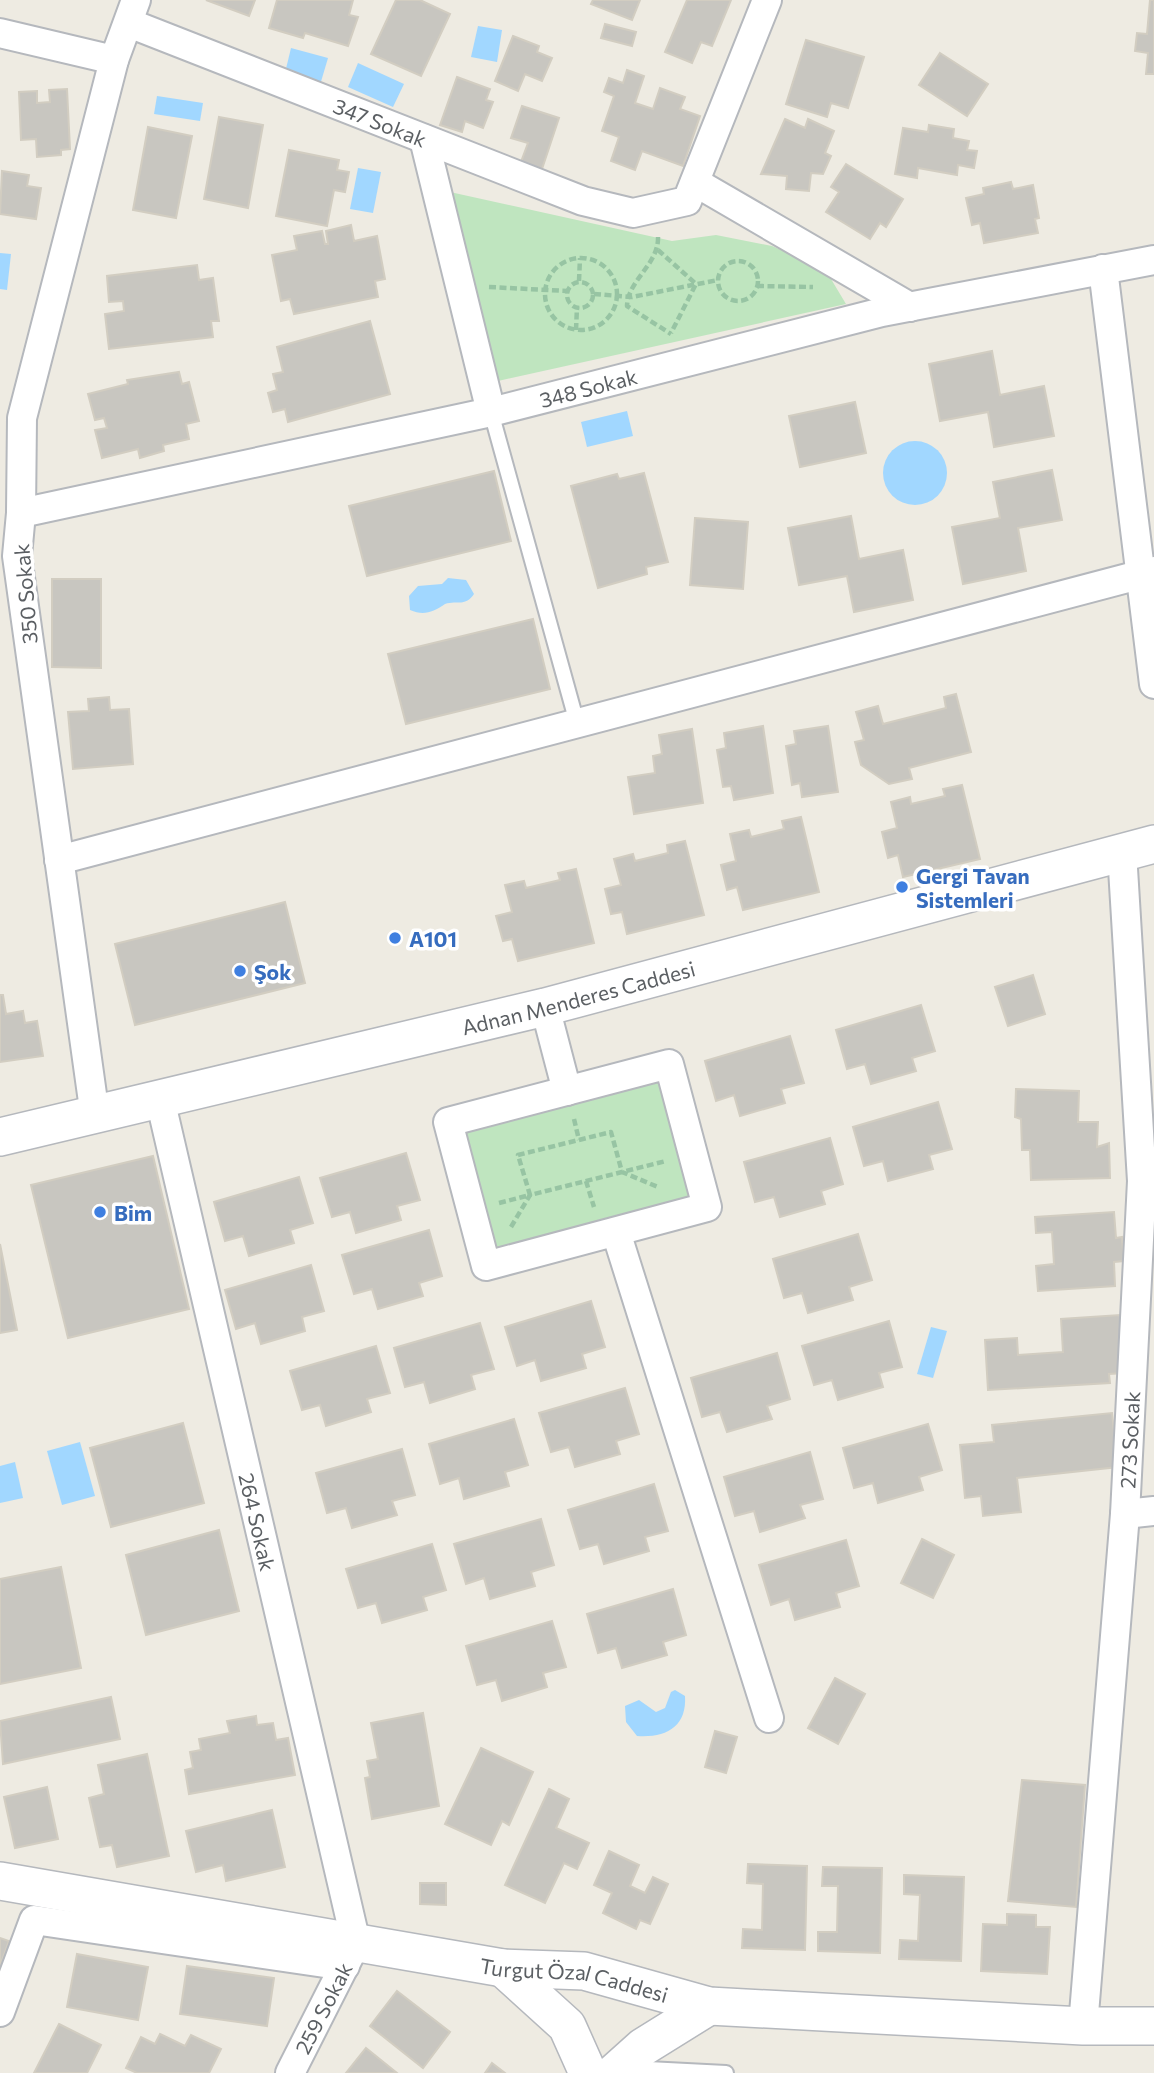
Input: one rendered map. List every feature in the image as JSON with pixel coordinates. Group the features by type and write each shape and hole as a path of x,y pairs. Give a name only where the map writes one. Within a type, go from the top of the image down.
{"street":[{"path":"645,210 687,201 767,0"},
{"name":"350 Sokak","path":"94,1116 17,556 21,513 11,420 114,60 132,11"},
{"name":"347 Sokak","path":"132,11 424,139 583,201 645,210"},
{"path":"0,33 114,60"},
{"path":"424,139 491,412"},
{"path":"695,182 910,307"},
{"name":"348 Sokak","path":"21,513 491,412 910,307 1154,260"},
{"path":"1103,269 1148,573 1154,684"},
{"path":"59,860 1148,573"},
{"name":"Adnan Menderes Caddesi","path":"0,1138 545,1007 1138,848"},
{"name":"273 Sokak","path":"1083,2026 1125,1514 1148,1181 1138,848"},
{"path":"545,1007 567,1091"},
{"path":"669,1064 707,1207 486,1266 448,1122 567,1091 669,1064"},
{"name":"264 Sokak","path":"160,1099 351,1955"},
{"path":"616,1232 769,1718"},
{"path":"1125,1514 1154,1511"},
{"name":"Turgut Özal Caddesi","path":"0,1881 351,1955 503,1968 584,1971 709,2006 1083,2026 1154,2026"},
{"path":"0,2012 34,1920 351,1955"},
{"name":"259 Sokak","path":"290,2073 351,1955"},
{"path":"503,1968 567,2026 607,2071 709,2006"}],"lane":[{"path":"491,412 577,723"},
{"path":"607,2071 726,2073"}],"path":[{"path":"645,210 658,250 696,284"},
{"path":"658,250 627,297 627,306 671,333 684,363"},
{"path":"461,289 505,285 567,291 579,281 580,258"},
{"path":"580,258 603,265 611,274 617,297 608,318 588,330 576,330 555,320 548,311 545,288 557,267 580,258"},
{"path":"734,261 748,263 758,279 755,292 738,302 721,293 718,281 722,268 734,261"},
{"path":"567,291 568,300 577,307 589,305 593,294 587,283 579,281"},
{"path":"593,294 627,297 718,281"},
{"path":"671,333 696,284"},
{"path":"576,330 577,307"},
{"path":"530,1195 518,1155 611,1132 622,1172"},
{"path":"486,1266 530,1195 693,1154"}],"green space":[{"path":"450,192 672,241 716,235 772,246 825,269 846,304 498,381"},
{"path":"666,1071 703,1203 493,1261 457,1128"}],"water":[{"path":"478,26 502,30 497,62 471,57"},
{"path":"291,48 328,58 320,85 284,77"},
{"path":"358,63 404,84 393,107 348,87"},
{"path":"157,96 203,103 200,121 154,114"},
{"path":"358,168 381,172 373,213 350,209"},
{"path":"0,253 11,254 7,290 0,289"},
{"path":"627,411 633,436 587,447 581,422"},
{"path":"909,441 921,441 938,450 945,461 945,485 938,496 921,505 909,505 897,500 888,491 883,479 883,467 888,455 897,446"},
{"path":"448,578 466,580 474,594 464,602 445,604 428,612 410,610 409,596 418,586 442,584"},
{"path":"931,1327 947,1331 933,1378 917,1374"},
{"path":"80,1442 95,1496 62,1505 47,1451"},
{"path":"15,1462 23,1498 0,1503 0,1466"},
{"path":"675,1690 685,1696 685,1707 678,1723 657,1735 637,1736 626,1722 625,1706 639,1700 656,1712 665,1708 671,1692"}],"building":[{"path":"206,0 255,0 249,16"},
{"path":"277,0 353,0 349,15 358,17 348,46 305,33 303,38 269,28"},
{"path":"396,0 420,0 450,14 421,76 371,54"},
{"path":"593,0 640,0 632,20 591,4"},
{"path":"687,0 731,0 712,46 701,42 692,63 665,52"},
{"path":"1150,0 1154,0 1154,74 1146,74 1148,53 1135,51 1137,33 1147,34"},
{"path":"605,24 636,32 632,46 601,38"},
{"path":"513,36 539,46 537,52 552,58 542,81 525,74 518,91 495,81"},
{"path":"806,40 864,57 848,108 831,103 827,117 786,104"},
{"path":"940,53 988,84 967,116 919,85"},
{"path":"627,70 644,76 635,103 653,109 660,88 685,97 680,109 700,116 683,166 642,151 635,170 611,161 619,137 602,131 614,96 604,92 609,78 623,83"},
{"path":"457,77 490,89 486,100 493,102 483,128 465,121 462,132 440,125"},
{"path":"67,89 70,149 61,150 61,155 37,157 36,139 21,140 19,92 37,91 37,103 50,102 49,90"},
{"path":"522,106 559,118 542,169 521,162 528,143 511,138"},
{"path":"219,117 263,125 248,208 204,199"},
{"path":"785,119 805,128 808,119 834,131 825,153 831,156 823,174 811,173 809,191 786,189 787,176 761,174"},
{"path":"929,125 954,129 953,138 969,141 967,150 977,151 974,168 958,165 957,175 918,168 917,178 895,174 903,128 928,132"},
{"path":"148,127 192,136 176,218 133,210"},
{"path":"289,150 339,160 337,170 349,172 345,192 334,190 327,226 276,216"},
{"path":"846,164 903,199 886,227 880,223 870,239 826,212 839,192 831,187"},
{"path":"2,171 29,175 27,186 41,188 36,219 0,214"},
{"path":"1011,182 1013,189 1033,185 1039,218 1035,219 1038,233 984,243 980,223 972,225 966,198 984,194 983,188"},
{"path":"351,225 354,241 377,236 385,279 375,281 378,297 294,314 290,299 281,301 272,255 297,250 294,236 322,231 325,244 328,244 326,231"},
{"path":"197,265 199,280 213,278 219,321 211,321 213,337 109,349 105,314 124,311 123,301 109,302 107,276"},
{"path":"370,321 390,394 288,422 285,409 273,412 268,393 277,390 273,374 283,372 277,347"},
{"path":"992,351 1000,395 1044,386 1054,436 994,447 988,412 940,421 929,364"},
{"path":"179,372 182,384 189,382 199,421 186,424 189,439 163,445 164,451 140,458 138,449 102,458 95,430 107,428 104,418 95,420 88,394 128,384 127,380"},
{"path":"855,402 866,453 800,467 789,416"},
{"path":"1052,470 1062,520 1018,528 1026,571 963,584 952,527 1000,518 993,482"},
{"path":"494,471 511,541 367,576 349,506"},
{"path":"644,473 668,562 646,567 647,574 598,588 571,486 617,474 619,479"},
{"path":"851,516 859,559 903,550 913,600 854,612 847,576 799,585 788,528"},
{"path":"695,518 748,522 743,589 690,585"},
{"path":"52,579 101,579 101,668 52,667"},
{"path":"533,619 550,689 406,724 388,654"},
{"path":"956,694 971,752 909,768 912,779 889,784 861,765 855,742 864,740 856,712 878,706 883,724 946,708 944,697"},
{"path":"109,697 110,710 129,709 133,764 73,769 68,712 89,711 88,699"},
{"path":"763,726 773,793 734,800 731,786 723,787 717,750 726,748 724,733"},
{"path":"828,726 838,792 802,797 800,783 792,785 786,746 796,744 794,731"},
{"path":"692,729 703,803 634,814 628,777 655,773 653,756 662,754 659,735"},
{"path":"962,785 980,859 903,877 898,855 888,858 882,832 897,828 891,802 910,797 911,804 945,796 943,789"},
{"path":"801,817 819,892 743,910 737,887 727,890 721,865 736,861 730,834 749,830 751,837 784,829 782,821"},
{"path":"685,841 704,915 627,934 622,912 611,914 605,889 621,885 614,859 633,854 635,861 668,853 667,845"},
{"path":"576,869 594,943 518,961 512,939 503,941 496,916 512,912 505,885 524,881 526,888 560,880 558,873"},
{"path":"285,902 305,983 135,1025 115,944"},
{"path":"1033,975 1045,1014 1008,1026 995,987"},
{"path":"0,995 3,995 6,1014 23,1011 25,1023 37,1021 43,1056 0,1062"},
{"path":"921,1005 935,1051 912,1058 916,1071 871,1084 865,1064 847,1069 836,1030"},
{"path":"790,1036 804,1083 781,1089 785,1103 740,1116 734,1095 716,1101 705,1061"},
{"path":"1016,1089 1079,1091 1078,1122 1098,1122 1097,1147 1109,1143 1110,1178 1031,1180 1030,1150 1022,1150 1021,1119 1015,1117"},
{"path":"938,1102 952,1149 929,1155 933,1169 888,1181 883,1161 864,1166 853,1127"},
{"path":"830,1138 843,1184 821,1191 825,1204 780,1217 774,1197 755,1202 744,1162"},
{"path":"406,1153 420,1200 397,1206 401,1220 356,1233 350,1212 332,1217 320,1178"},
{"path":"153,1156 189,1309 68,1338 31,1185"},
{"path":"299,1177 313,1223 290,1230 294,1243 249,1256 243,1236 225,1241 214,1202"},
{"path":"1114,1212 1116,1238 1122,1237 1124,1261 1114,1262 1115,1286 1038,1291 1036,1266 1054,1264 1052,1232 1036,1233 1035,1217"},
{"path":"429,1230 442,1276 419,1283 423,1296 378,1309 372,1289 354,1294 342,1255"},
{"path":"858,1234 872,1280 849,1287 853,1300 808,1313 802,1293 784,1298 773,1259"},
{"path":"0,1244 17,1330 0,1333"},
{"path":"311,1265 324,1311 302,1317 305,1331 261,1344 255,1323 236,1329 225,1290"},
{"path":"591,1301 605,1347 582,1354 586,1368 541,1381 535,1360 517,1366 505,1327"},
{"path":"1120,1315 1124,1373 1109,1374 1110,1383 988,1390 985,1340 1017,1338 1018,1355 1063,1352 1061,1319"},
{"path":"889,1321 902,1367 879,1373 883,1387 838,1400 832,1380 814,1385 802,1346"},
{"path":"480,1323 494,1369 471,1375 475,1389 430,1403 424,1382 405,1387 394,1348"},
{"path":"376,1346 390,1393 367,1399 371,1412 326,1426 320,1405 302,1410 290,1371"},
{"path":"777,1353 790,1399 767,1406 772,1419 727,1432 720,1412 702,1417 691,1378"},
{"path":"625,1388 639,1434 616,1441 620,1454 575,1467 569,1447 551,1452 539,1413"},
{"path":"1112,1413 1118,1467 1017,1478 1021,1512 983,1516 981,1496 965,1498 960,1445 994,1442 992,1425"},
{"path":"514,1419 528,1465 505,1472 509,1486 464,1499 459,1478 440,1484 429,1444"},
{"path":"183,1423 204,1503 111,1527 90,1448"},
{"path":"928,1424 942,1470 919,1477 923,1490 878,1503 873,1483 854,1488 843,1448"},
{"path":"402,1449 415,1495 392,1501 397,1515 352,1528 346,1508 327,1513 316,1473"},
{"path":"810,1452 823,1499 800,1505 805,1518 760,1532 754,1511 735,1516 724,1477"},
{"path":"654,1484 668,1531 645,1537 649,1551 604,1564 598,1544 580,1549 568,1510"},
{"path":"541,1519 554,1565 531,1572 535,1586 490,1599 484,1578 466,1584 454,1544"},
{"path":"219,1530 239,1611 146,1635 126,1555"},
{"path":"922,1539 954,1555 933,1598 901,1583"},
{"path":"846,1540 859,1586 836,1593 840,1607 795,1620 789,1599 771,1605 759,1565"},
{"path":"432,1544 446,1590 423,1597 427,1610 382,1623 376,1603 358,1608 346,1569"},
{"path":"61,1567 81,1668 0,1684 0,1579"},
{"path":"673,1589 686,1635 663,1642 667,1655 622,1668 616,1648 598,1653 587,1614"},
{"path":"552,1621 566,1667 543,1673 547,1687 502,1701 496,1680 477,1685 466,1646"},
{"path":"835,1678 865,1694 838,1744 808,1728"},
{"path":"111,1697 120,1739 3,1764 0,1721"},
{"path":"423,1713 439,1806 372,1819 365,1778 370,1777 367,1761 378,1759 371,1723"},
{"path":"256,1716 257,1725 273,1723 276,1740 288,1738 295,1775 189,1794 185,1770 193,1768 190,1752 201,1750 199,1739 230,1733 227,1721"},
{"path":"715,1731 737,1737 726,1773 705,1767"},
{"path":"481,1748 533,1772 509,1825 502,1821 491,1845 445,1824"},
{"path":"147,1754 169,1856 117,1867 112,1845 100,1847 89,1798 104,1794 98,1765"},
{"path":"1022,1780 1085,1785 1076,1907 1008,1901"},
{"path":"47,1787 58,1839 15,1848 4,1797"},
{"path":"549,1789 569,1799 556,1828 589,1843 577,1869 564,1863 545,1903 505,1885"},
{"path":"272,1810 285,1867 226,1881 223,1865 196,1872 186,1831"},
{"path":"609,1851 639,1865 630,1886 645,1893 653,1877 668,1884 650,1924 640,1920 636,1929 603,1913 612,1893 594,1885"},
{"path":"748,1864 807,1866 805,1950 742,1948 743,1929 762,1930 763,1884 747,1883"},
{"path":"823,1867 882,1868 880,1953 818,1951 818,1932 837,1932 838,1886 822,1886"},
{"path":"904,1875 964,1877 961,1961 899,1959 900,1940 918,1941 920,1895 904,1894"},
{"path":"420,1883 446,1883 446,1905 420,1904"},
{"path":"1007,1914 1036,1915 1036,1927 1050,1927 1047,1974 981,1971 983,1924 1007,1925"},
{"path":"0,1938 9,1941 0,1966"},
{"path":"77,1954 148,1967 138,2020 67,2007"},
{"path":"187,1966 274,1978 267,2026 180,2014"},
{"path":"397,1991 450,2032 423,2068 370,2026"},
{"path":"59,2024 101,2045 87,2073 34,2073"},
{"path":"160,2034 185,2046 191,2035 221,2049 209,2073 137,2073 126,2068 141,2037 155,2044"},
{"path":"366,2048 397,2073 346,2073"},
{"path":"492,2063 505,2073 485,2073"}],"place":[{"name":"Gergi Tavan Sistemleri","path":"902,887"},
{"name":"A101","path":"395,938"},
{"name":"Şok","path":"240,971"},
{"name":"Bim","path":"100,1212"}]}
